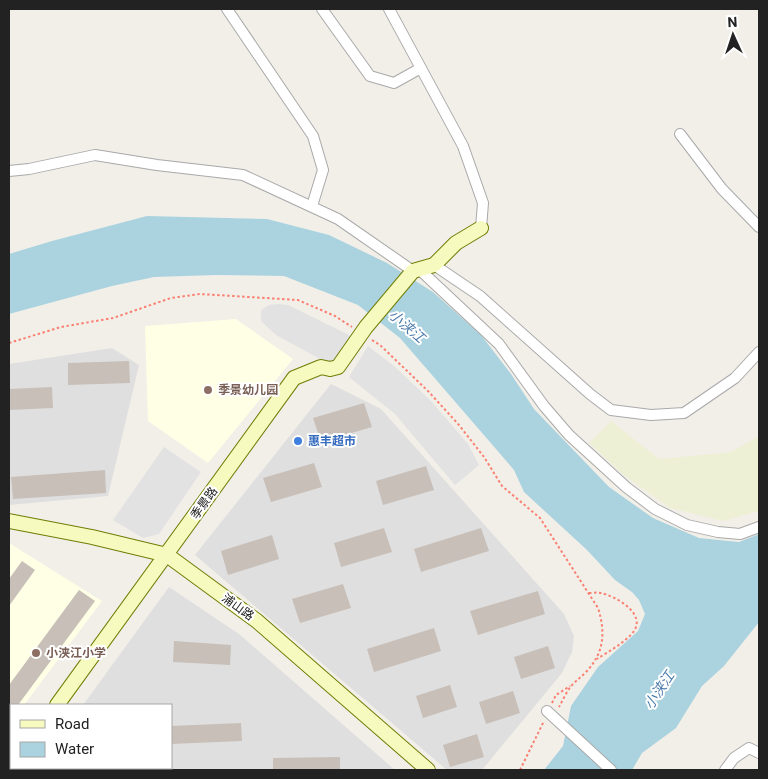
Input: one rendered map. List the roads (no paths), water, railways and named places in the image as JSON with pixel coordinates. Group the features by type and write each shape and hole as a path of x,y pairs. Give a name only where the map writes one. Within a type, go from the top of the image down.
{"street":[{"path":"227,9 313,136 323,170 312,206"},
{"path":"322,9 370,76 394,83 421,68"},
{"path":"389,9 463,146 483,203 481,228 456,243 434,265 416,270"},
{"path":"680,134 722,189 759,227"},
{"path":"9,171 95,155 157,165 243,175 312,206 338,219 416,270 499,344 544,406 568,435 648,504 686,525 718,532 740,534 759,527"},
{"path":"434,265 480,296 590,394 611,410 651,415 684,413 735,378 759,352"},
{"name":"季景路","path":"59,704 294,378 321,367 330,369 338,367 364,330 416,270"},
{"name":"浦山路","path":"9,521 92,537 167,555 257,621 428,770"},
{"path":"553,718 611,770"},
{"path":"725,770 734,758 749,748 759,753"}],"water":[{"name":"小浃江","path":"147,216 267,219 329,235 387,263 433,292 481,335 511,374 534,409 609,487 653,518 699,538 739,542 759,534 759,622 724,666 702,686 676,728 642,753 632,770 544,770 563,746 571,706 598,667 638,631 645,614 639,600 632,592 615,580 587,550 524,492 514,470 400,338 358,305 284,276 216,275 154,277 112,286 9,314 9,254"}],"place":[{"name":"季景幼儿园","path":"208,390"},
{"name":"惠丰超市","path":"298,441"},
{"name":"小浃江小学","path":"36,653"}]}
